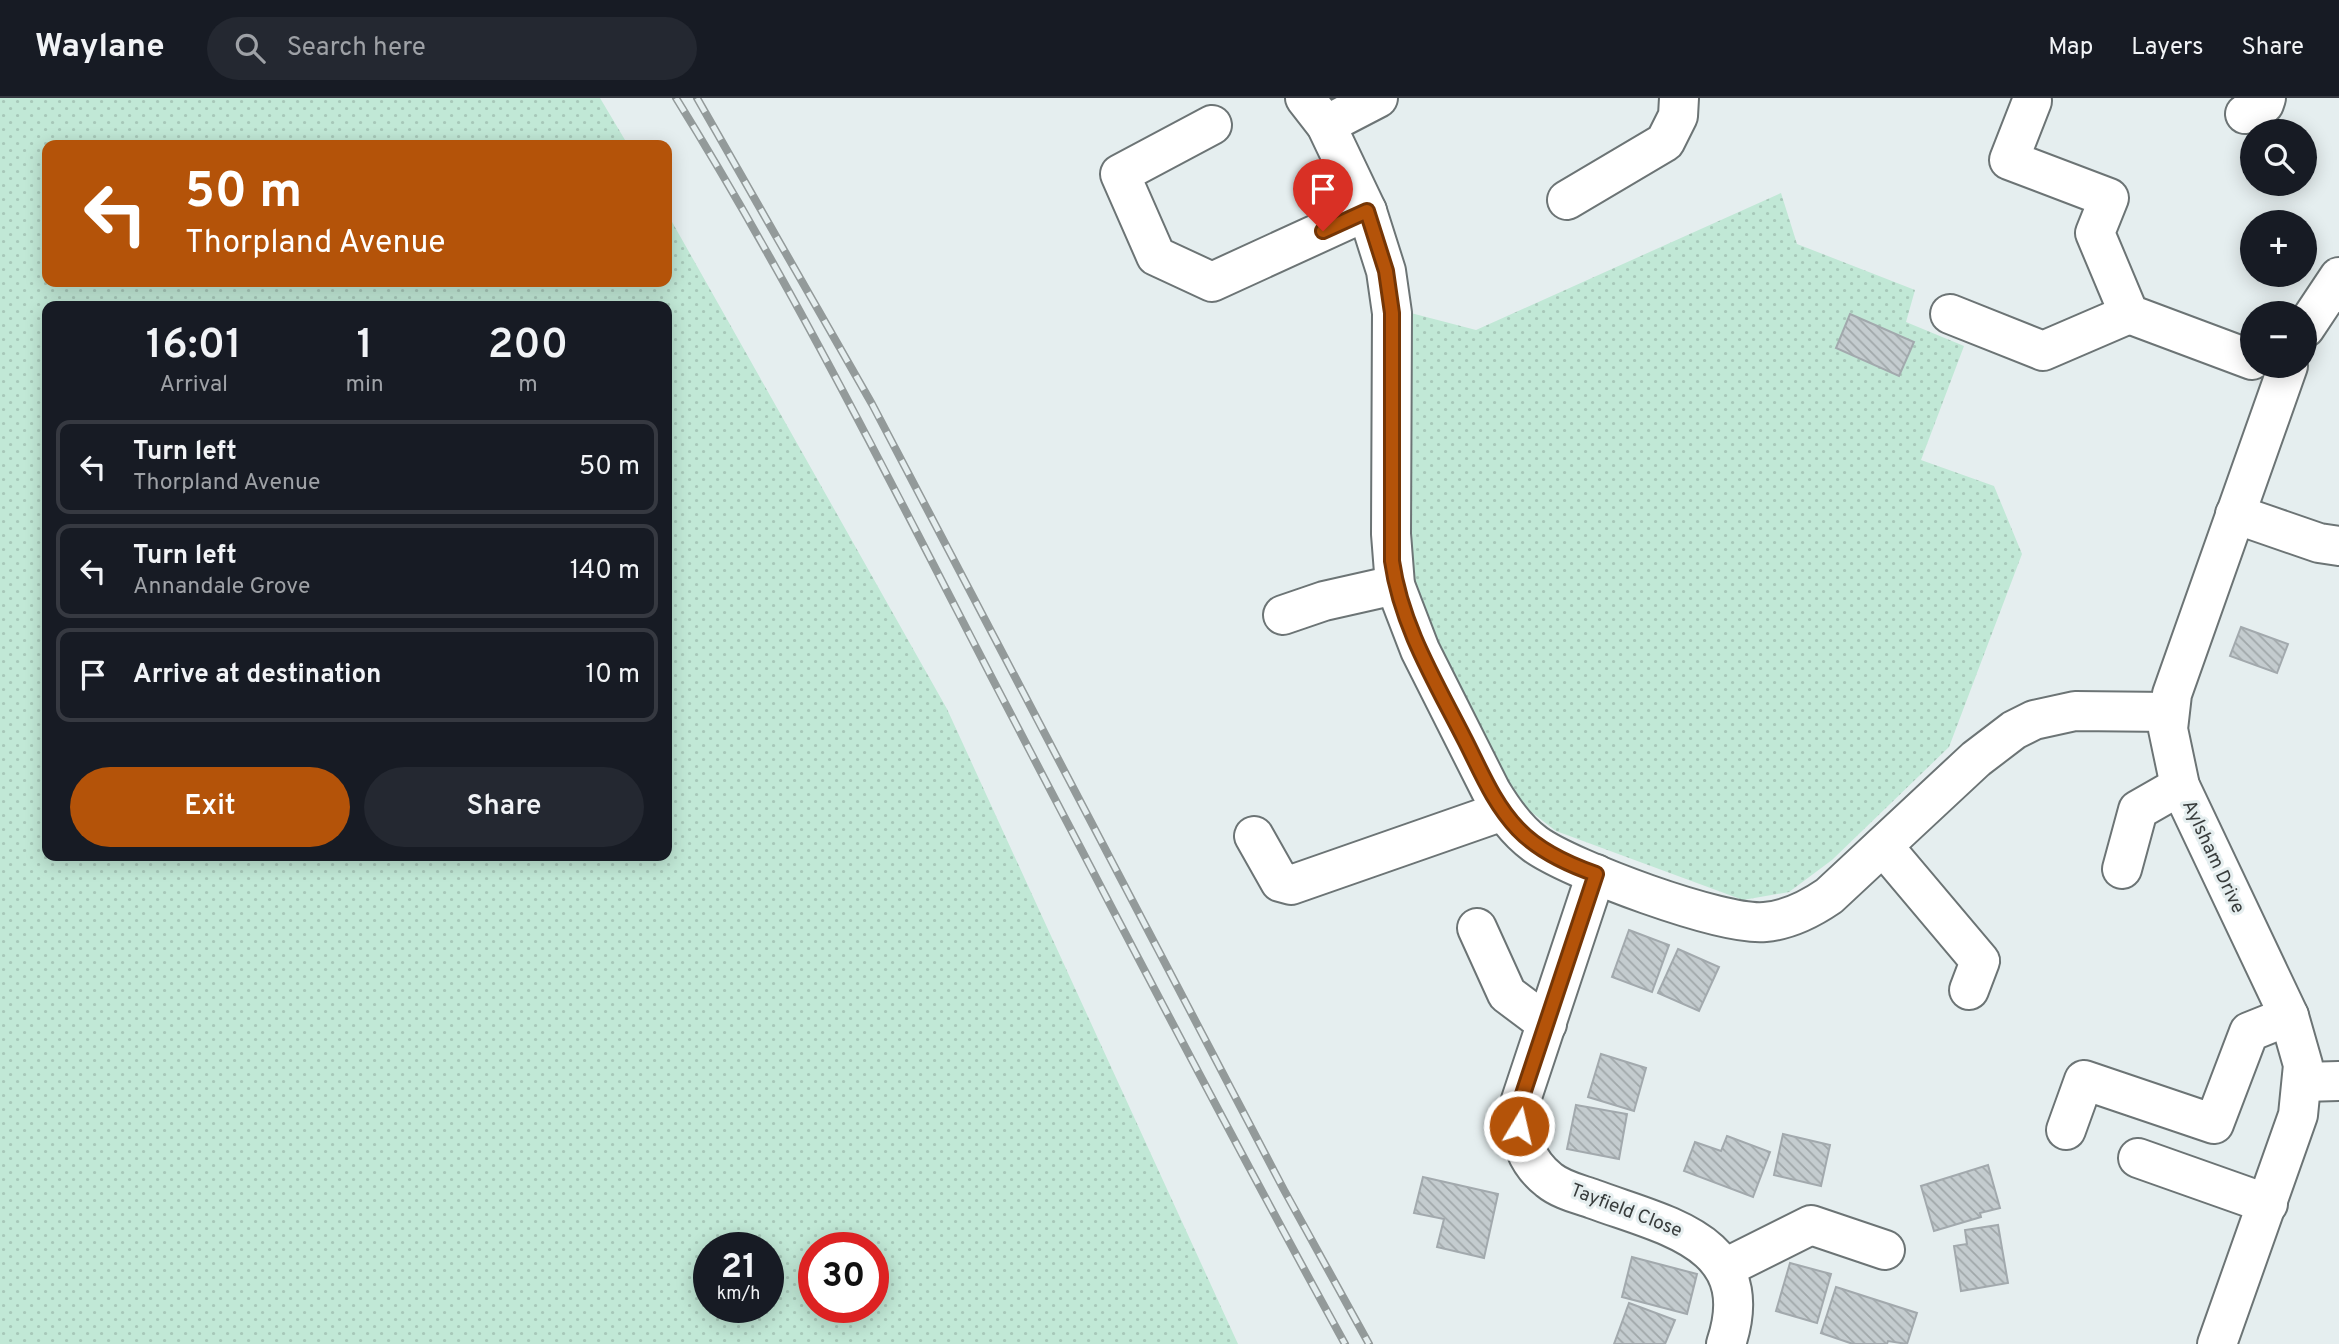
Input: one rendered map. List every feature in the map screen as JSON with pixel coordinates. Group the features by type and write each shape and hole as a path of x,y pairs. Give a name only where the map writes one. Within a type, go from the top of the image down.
{"street":[{"path":"1378,98 1315,112 1367,211 1386,271 1392,313 1391,534 1395,585 1420,650 1503,811 1534,844 1573,866 1721,919 1767,922 1810,909 1829,896 1976,759 2014,730 2034,720 2085,710 2169,712"},
{"path":"1567,200 1665,142 1678,116 1679,98"},
{"path":"2032,101 2009,160 2109,198 2095,233 2129,314"},
{"path":"1213,124 1120,174 1156,256 1212,282 1367,211"},
{"path":"2317,310 2339,277"},
{"path":"1950,314 2043,351 2129,314 2240,354"},
{"name":"Aylsham Drive","path":"2217,1344 2298,1115 2321,1081 2300,1048 2289,1016 2180,786 2170,746 2169,712 2184,654 2235,514 2270,378"},
{"path":"2235,514 2319,543 2339,546"},
{"path":"1283,615 1324,601 1395,585"},
{"path":"2122,869 2138,810 2180,786"},
{"path":"1254,835 1280,882 1292,886 1503,811"},
{"path":"1883,846 1980,961 1969,990"},
{"name":"Tayfield Close","path":"1596,874 1518,1109 1519,1126 1529,1158 1551,1182 1565,1189 1693,1237 1707,1247 1725,1268"},
{"path":"1477,928 1507,994 1547,1024"},
{"path":"2066,1130 2084,1080 2214,1124 2249,1032 2289,1016"},
{"path":"2138,1158 2267,1204"},
{"path":"1726,1344 1734,1316 1730,1282 1725,1268 1811,1225 1885,1250"}],"green space":[{"path":"0,98 600,98 625,140 42,140 42,287 672,287 672,222 947,709 1238,1344 0,1344"},
{"path":"1781,193 1797,244 1915,290 1906,322 1964,346 1921,460 1994,486 2022,554 1949,747 1832,860 1789,892 1743,900 1556,831 1526,808 1505,781 1407,570 1407,312 1476,330"}],"building":[{"path":"1850,314 1914,342 1899,376 1836,348"},
{"path":"2241,627 2288,644 2277,673 2230,656"},
{"path":"1629,930 1669,945 1652,992 1612,977"},
{"path":"1678,949 1719,967 1699,1011 1658,993"},
{"path":"1601,1054 1646,1068 1634,1111 1588,1097"},
{"path":"1576,1105 1627,1114 1619,1159 1567,1149"},
{"path":"1783,1134 1830,1145 1821,1186 1774,1175"},
{"path":"1727,1136 1770,1152 1753,1197 1684,1171 1695,1142 1721,1151"},
{"path":"1988,1165 2000,1208 1980,1213 1981,1217 1934,1231 1921,1186"},
{"path":"1423,1177 1498,1194 1484,1258 1437,1247 1444,1219 1414,1213"},
{"path":"1998,1225 2008,1283 1961,1291 1954,1246 1967,1244 1965,1230"},
{"path":"1632,1257 1697,1274 1687,1314 1622,1297"},
{"path":"1790,1263 1831,1274 1817,1323 1776,1311"},
{"path":"1836,1287 1917,1313 1907,1344 1888,1341 1887,1344 1853,1344 1821,1333"},
{"path":"1629,1303 1675,1320 1665,1344 1614,1344"}],"railway":[{"path":"676,98 760,240 840,385 1167,1012 1345,1344"},
{"path":"697,98 872,404 1284,1190 1369,1344"}],"route":[{"path":"1323,231 1367,211 1386,271 1392,313 1392,561 1395,585 1407,622 1503,811 1534,844 1573,866 1596,874 1518,1109 1519,1126"}]}
